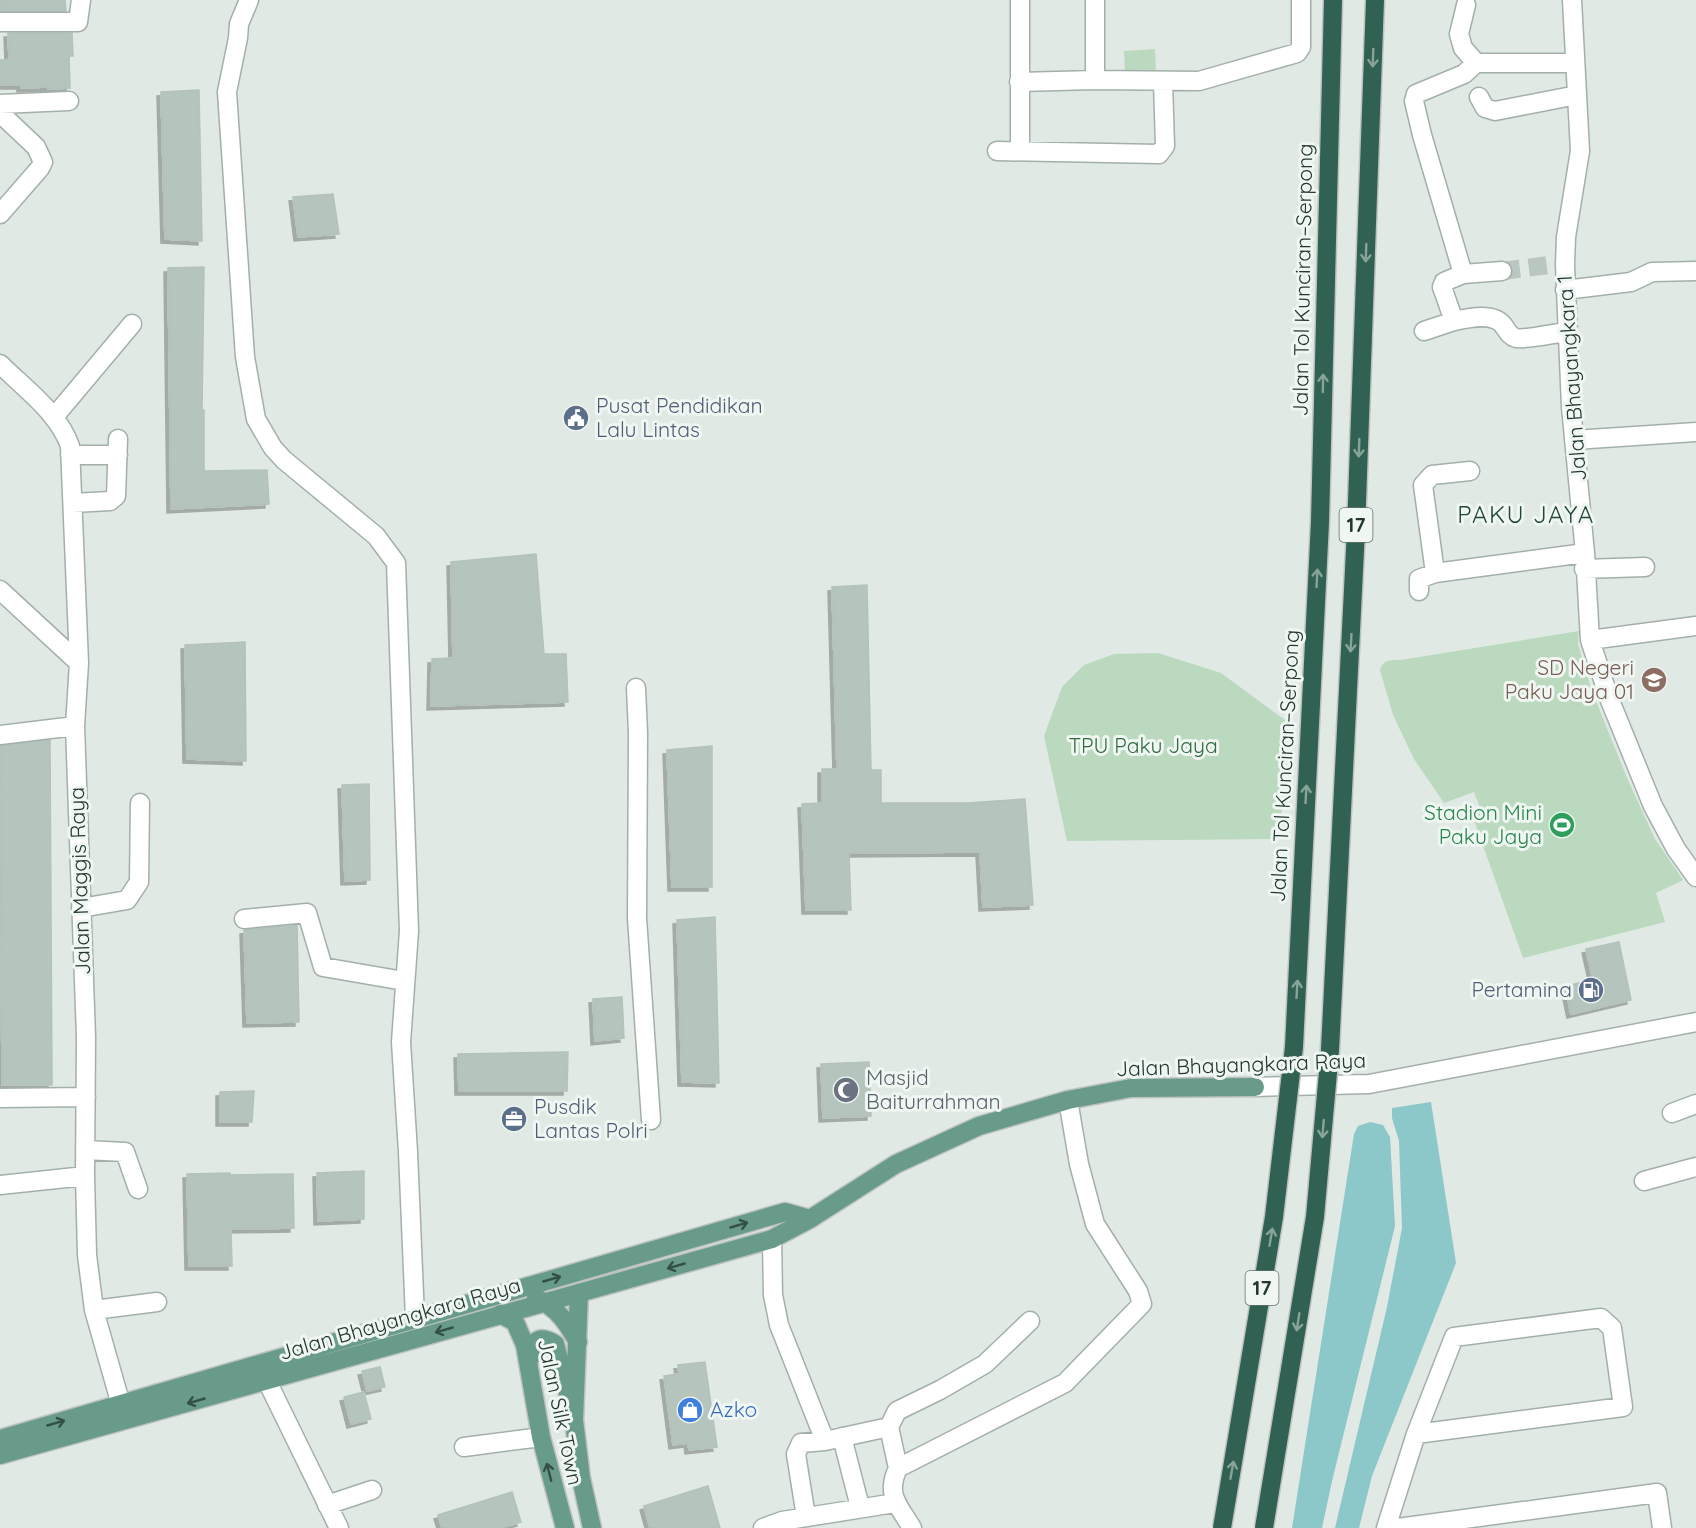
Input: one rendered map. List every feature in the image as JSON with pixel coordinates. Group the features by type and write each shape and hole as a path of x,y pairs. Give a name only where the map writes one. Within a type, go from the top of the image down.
{"highway":[{"name":"Jalan Tol Kunciran–Serpong","path":"1222,1528 1274,1217 1294,1047 1320,522 1333,0"},
{"name":"17","path":"1264,1528 1315,1217 1330,1050 1356,530 1375,0"}],"main road":[{"name":"Jalan Bhayangkara Raya","path":"218,1385 267,1381 772,1239 810,1219 896,1164 979,1126 1068,1101 1131,1088 1255,1087"},
{"name":"Jalan Bhayangkara Raya","path":"0,1455 123,1412 218,1385 415,1318 785,1212 810,1219"},
{"path":"515,1289 545,1302 564,1317 578,1343"},
{"name":"Jalan Silk Town","path":"579,1293 574,1420 581,1478 592,1528"},
{"name":"Jalan Silk Town","path":"500,1314 515,1322 525,1344 541,1437 565,1528"},
{"path":"528,1364 533,1344 539,1340 547,1340 555,1344 574,1420"},
{"name":"Jalan Bhayangkara Raya","path":"0,1439 123,1412"}],"street":[{"path":"0,22 78,21 81,0"},
{"path":"249,0 239,24 227,92 245,357 256,419 273,448 284,460 376,536 396,563 409,931 401,1042 415,1318"},
{"path":"1020,0 1020,151"},
{"path":"1095,0 1095,80"},
{"path":"1019,82 1199,81 1297,53 1301,49 1301,0"},
{"name":"Jalan Bhayangkara 1","path":"1572,0 1580,151 1566,237 1557,265 1565,290 1590,640 1609,698 1653,806 1679,854 1696,877"},
{"path":"1466,5 1459,34 1462,48 1476,63"},
{"path":"1463,274 1414,101 1416,94 1464,74 1476,63 1575,63"},
{"path":"997,151 1159,154 1165,146 1163,82"},
{"path":"1479,97 1485,108 1495,111 1577,95"},
{"path":"0,104 69,101"},
{"path":"0,112 36,147 43,162 0,214"},
{"path":"1565,290 1631,282 1652,272 1696,271"},
{"path":"1454,321 1442,287 1444,282 1463,274 1502,272"},
{"path":"1424,331 1473,317 1493,318 1502,323 1507,332 1516,338 1567,332"},
{"path":"54,417 132,324"},
{"name":"Jalan Maggis Raya","path":"0,364 54,417 66,435 70,446 79,663 75,726 86,1097 85,1176 88,1271 94,1310 123,1412"},
{"path":"1574,440 1696,432"},
{"path":"70,455 118,447 117,492 114,499 74,503"},
{"path":"1435,573 1423,485 1432,476 1470,471"},
{"path":"1419,591 1419,579 1435,573 1585,561 1645,567"},
{"path":"3,600 79,663"},
{"path":"1590,640 1696,626"},
{"path":"636,688 638,733 637,918 651,1120"},
{"path":"0,735 75,726"},
{"path":"81,908 127,900 139,882 140,803"},
{"path":"244,919 307,914 323,967 404,981"},
{"name":"Jalan Bhayangkara Raya","path":"1255,1087 1369,1084 1696,1022"},
{"path":"0,1098 86,1097"},
{"path":"912,1528 895,1503 892,1479 898,1468 1065,1383 1142,1304 1138,1292 1095,1224 1079,1164 1068,1101"},
{"path":"1672,1113 1696,1104"},
{"path":"85,1150 125,1152 138,1189"},
{"path":"1644,1181 1696,1167"},
{"path":"0,1185 85,1176"},
{"path":"772,1239 773,1295 779,1325 834,1439 860,1507"},
{"path":"94,1310 157,1302"},
{"path":"1386,1528 1416,1434 1454,1337 1601,1318 1612,1328 1623,1407 1416,1434"},
{"path":"898,1468 889,1427 897,1411 985,1364 1030,1321"},
{"path":"267,1381 339,1528"},
{"path":"806,1517 796,1454 801,1443 834,1439 889,1427"},
{"path":"464,1447 541,1437"},
{"path":"327,1505 372,1490"},
{"path":"1398,1528 1657,1493 1662,1528"},
{"path":"762,1528 783,1525 806,1517 895,1503"}],"green space":[{"path":"1155,49 1156,73 1125,73 1124,51"},
{"name":"Stadion Mini Paku Jaya","path":"1579,631 1578,644 1592,691 1627,778 1655,839 1683,880 1656,893 1665,922 1523,958 1471,812 1480,808 1474,792 1444,803 1414,759 1393,715 1380,670 1385,662 1391,660"},
{"name":"TPU Paku Jaya","path":"1158,653 1221,673 1285,720 1281,839 1067,841 1044,736 1062,687 1084,665 1114,654"}],"water":[{"path":"1431,1102 1456,1263 1372,1476 1359,1528 1335,1528 1387,1307 1402,1228 1399,1141 1392,1118 1392,1108"},
{"path":"1370,1122 1383,1125 1390,1137 1395,1226 1322,1528 1292,1528 1354,1134 1358,1126"}],"building":[{"path":"0,0 65,0 66,11 0,11"},
{"path":"8,33 72,33 73,56 69,56 70,88 21,88 21,85 0,85 0,60 9,58"},
{"path":"199,90 202,241 165,239 161,92"},
{"path":"333,194 339,234 298,237 293,197"},
{"path":"204,267 202,410 204,410 204,471 267,470 269,504 171,509 168,268"},
{"path":"536,554 544,654 566,654 568,702 431,706 432,659 453,658 451,562"},
{"path":"867,585 871,770 881,770 881,803 967,803 1025,799 1033,905 983,907 980,852 849,853 851,910 806,910 802,804 822,803 822,769 837,769 832,587"},
{"path":"245,642 246,761 187,759 185,645"},
{"path":"50,740 52,1085 2,1085 0,746"},
{"path":"712,746 712,887 672,887 667,750"},
{"path":"369,784 370,880 345,881 342,785"},
{"path":"715,917 719,1083 682,1082 677,920"},
{"path":"297,925 299,1022 247,1023 244,930"},
{"path":"1619,942 1631,1000 1571,1014 1565,986 1593,980 1586,949"},
{"path":"622,997 624,1038 595,1041 593,999"},
{"path":"568,1052 567,1091 459,1091 458,1054"},
{"name":"Masjid Baiturrahman","path":"869,1062 871,1116 823,1118 821,1064"},
{"path":"254,1091 252,1122 220,1122 220,1092"},
{"path":"364,1171 364,1219 318,1221 317,1173"},
{"path":"230,1173 230,1175 293,1174 294,1228 231,1229 232,1266 189,1266 187,1174"},
{"name":"Azko","path":"705,1362 717,1447 689,1450 688,1443 673,1445 664,1376 679,1374 678,1365"},
{"path":"380,1367 385,1387 367,1391 362,1371"},
{"path":"364,1392 371,1419 351,1424 344,1397"},
{"path":"708,1486 720,1528 650,1528 644,1506"},
{"path":"512,1492 521,1522 500,1528 442,1528 438,1515"}],"tunnel":[{"path":"1502,271 1549,265"}],"place":[{"name":"Pusat Pendidikan Lalu Lintas","path":"576,418"},
{"name":"SD Negeri Paku Jaya 01","path":"1654,680"},
{"name":"Stadion Mini Paku Jaya","path":"1562,825"},
{"name":"Pertamina","path":"1591,990"},
{"name":"Masjid Baiturrahman","path":"846,1090"},
{"name":"Pusdik Lantas Polri","path":"514,1119"},
{"name":"Azko","path":"690,1410"}],"district":[{"name":"PAKU JAYA","path":"1526,515"}]}
